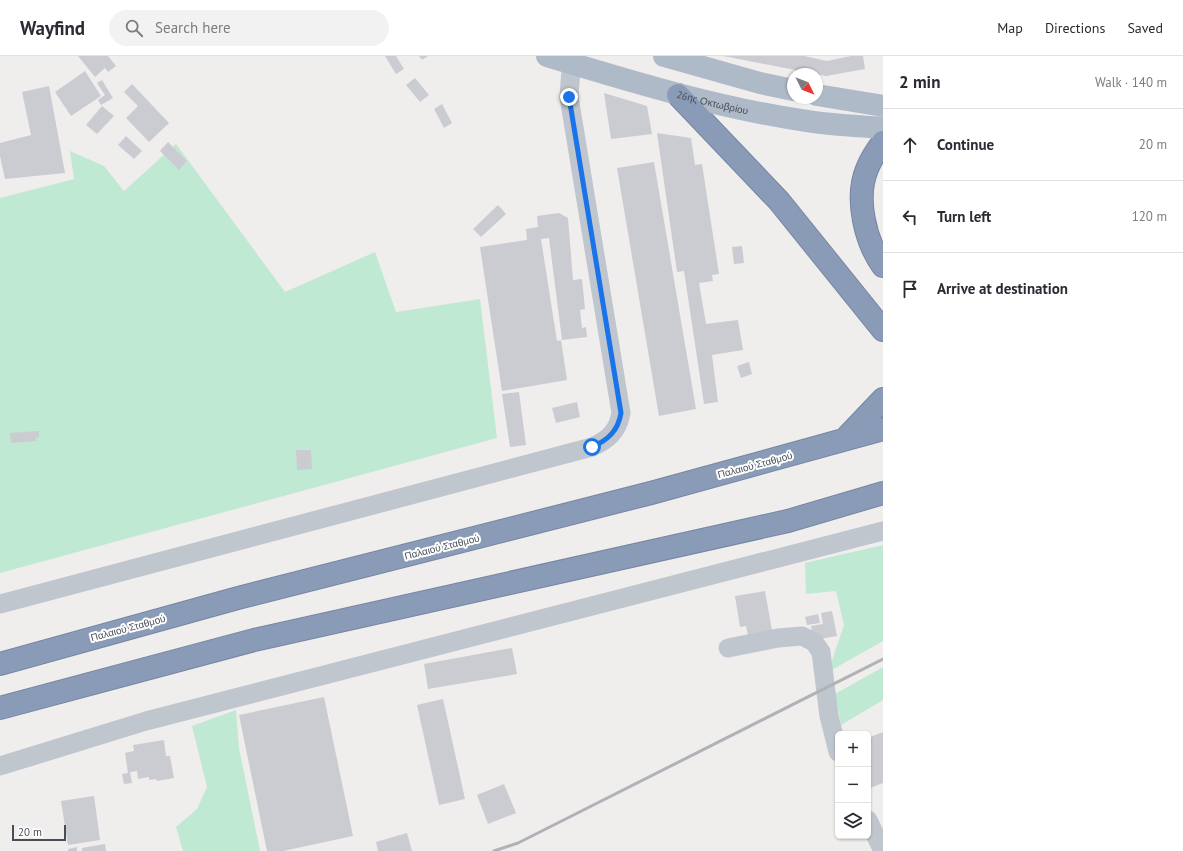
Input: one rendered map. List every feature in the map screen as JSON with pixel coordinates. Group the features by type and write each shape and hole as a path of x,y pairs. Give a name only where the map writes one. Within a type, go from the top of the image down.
{"highway":[{"path":"678,95 779,201 883,330"},
{"path":"883,142 873,155 866,170 862,190 862,205 871,244 883,266"},
{"path":"844,440 883,400"},
{"name":"Παλαιού Σταθμού","path":"0,664 238,598 546,520 883,429"},
{"path":"0,708 254,640 788,521 873,496"}],"main road":[{"name":"26ης Οκτωβρίου","path":"547,56 572,60 678,95 808,121 883,128"},
{"path":"664,56 760,83 787,89"},
{"path":"823,95 883,106"}],"street":[{"path":"0,604 592,447 604,442 614,432 619,423 621,413 569,97 572,60"},
{"path":"0,766 146,722 883,531"},
{"path":"728,648 778,638 802,636 814,642 821,652 829,716 835,740"},
{"path":"871,826 883,851"}],"green space":[{"path":"176,144 285,292 375,252 396,312 480,299 497,438 0,573 0,198 74,179 70,151 104,166 124,191"},
{"path":"883,545 883,641 828,672 844,625 836,591 806,594 805,563"},
{"path":"883,667 883,700 841,725 835,694"},
{"path":"236,710 239,748 260,851 183,851 176,827 197,809 207,787 192,726"}],"building":[{"path":"78,56 108,56 116,66 108,72 105,68 95,77"},
{"path":"385,56 396,56 404,69 396,74"},
{"path":"419,56 428,56 422,60"},
{"path":"723,56 804,56 827,61 851,56 863,56 865,69 826,76 823,75 823,68 787,68"},
{"path":"85,71 101,96 71,116 55,92"},
{"path":"415,78 429,95 420,102 406,85"},
{"path":"102,80 113,98 101,105 98,100 105,95 97,83"},
{"path":"132,84 169,123 149,142 126,118 138,106 124,92"},
{"path":"49,86 65,173 5,179 0,156 0,143 31,135 22,92"},
{"path":"604,93 647,106 652,134 611,139"},
{"path":"442,104 452,123 444,128 434,109"},
{"path":"102,106 114,116 97,134 86,125"},
{"path":"657,133 691,138 695,165 702,164 719,274 712,275 713,281 699,283 706,324 738,320 743,350 712,355 718,402 704,404 684,271 677,272"},
{"path":"126,136 142,151 134,159 118,145"},
{"path":"168,142 187,161 179,170 160,151"},
{"path":"654,162 696,409 659,416 617,168"},
{"path":"498,205 506,214 481,237 473,229"},
{"path":"559,213 568,218 573,280 582,279 585,309 580,310 582,328 586,327 587,337 562,340 549,238 541,239 557,341 561,340 567,380 502,391 480,247 527,240 526,229 538,227 537,216"},
{"path":"742,246 744,263 734,264 732,247"},
{"path":"749,362 752,374 741,378 737,366"},
{"path":"519,392 526,445 510,447 502,394"},
{"path":"577,402 580,417 556,423 552,408"},
{"path":"39,431 39,437 36,438 36,441 11,443 10,433"},
{"path":"296,450 311,450 312,469 297,470"},
{"path":"765,591 773,636 749,640 746,626 740,627 735,596"},
{"path":"832,611 837,636 814,640 811,626 823,624 821,613"},
{"path":"818,614 820,623 807,625 805,617"},
{"path":"512,648 517,674 428,689 424,664"},
{"path":"324,697 353,836 283,851 267,851 239,715"},
{"path":"443,699 465,799 439,805 417,705"},
{"path":"883,732 883,783 871,788 871,767 871,737"},
{"path":"164,740 166,756 170,756 174,778 157,781 156,779 149,780 149,777 138,779 137,771 130,772 132,783 124,784 122,774 128,773 125,753 134,751 133,745"},
{"path":"504,784 516,813 488,824 477,795"},
{"path":"94,796 100,840 68,845 61,801"},
{"path":"407,833 412,851 378,851 376,842"},
{"path":"105,844 106,851 82,851 82,848"},
{"path":"77,847 77,851 68,851 68,849"}],"railway":[{"path":"494,851 518,843 883,659"}],"route":[{"path":"569,97 621,413 619,423 614,432 604,442 592,447"}]}
